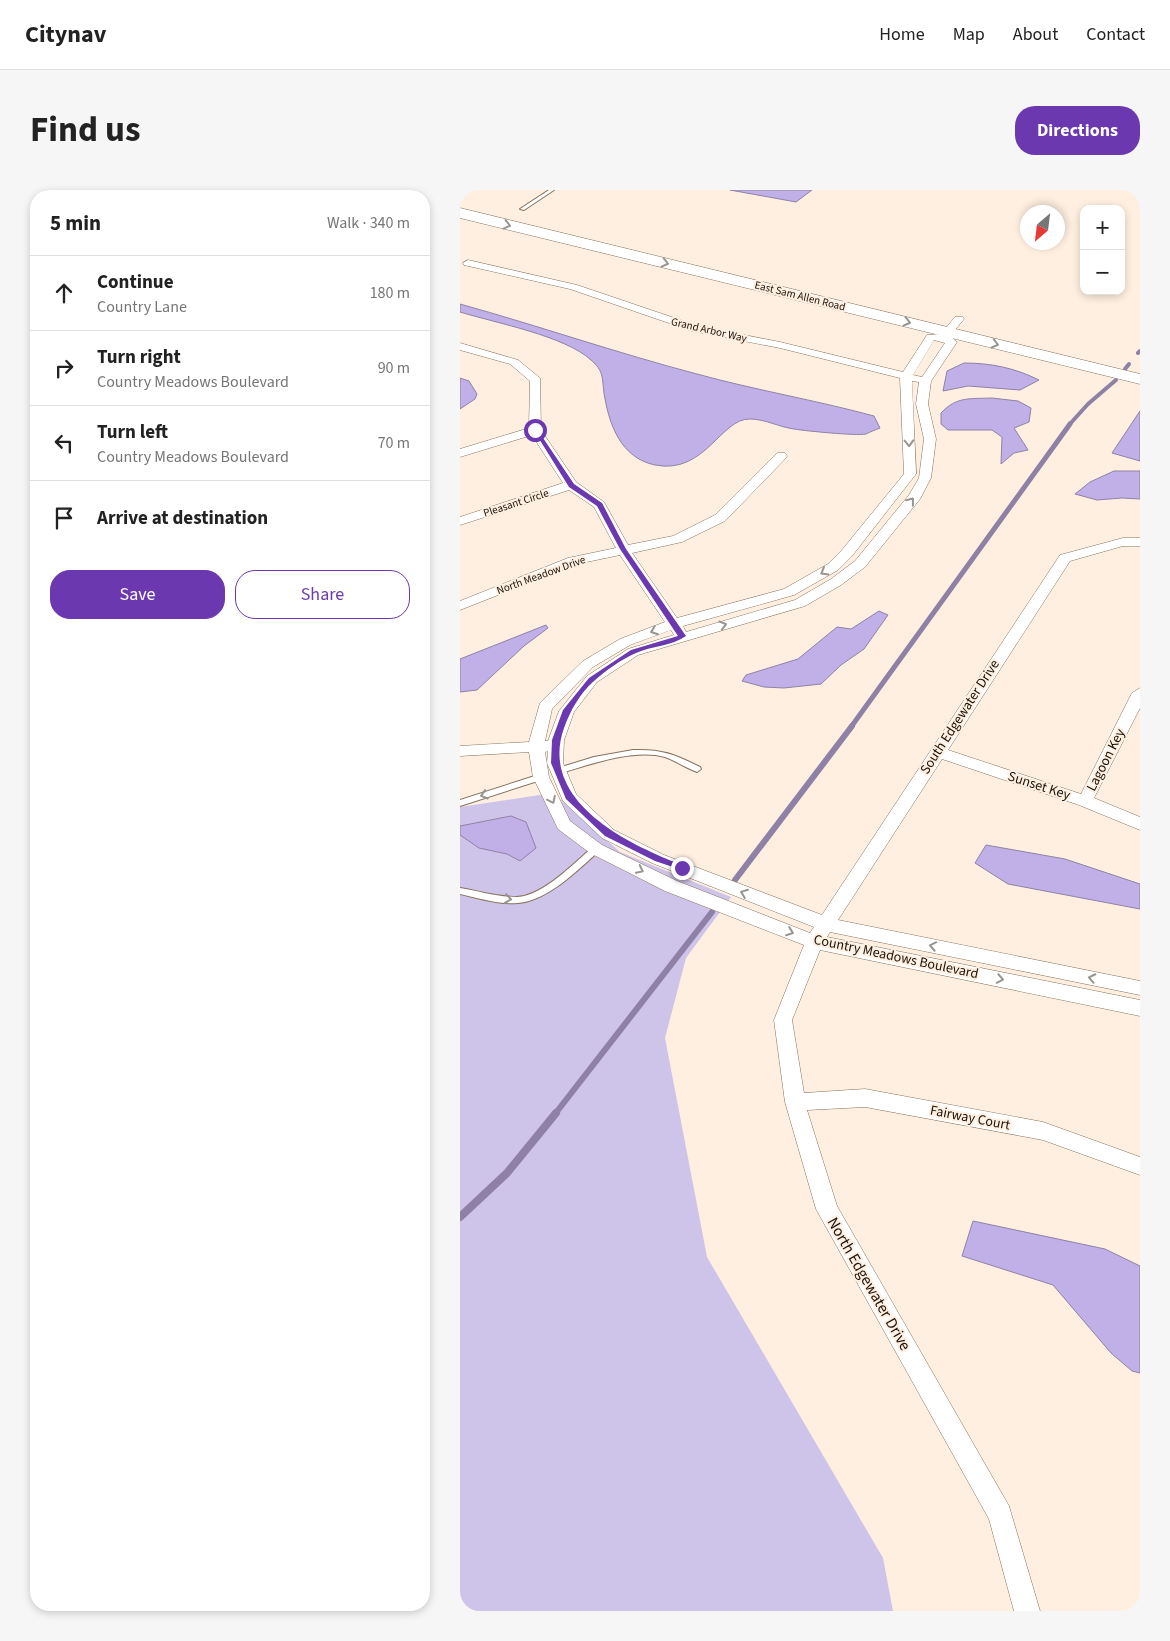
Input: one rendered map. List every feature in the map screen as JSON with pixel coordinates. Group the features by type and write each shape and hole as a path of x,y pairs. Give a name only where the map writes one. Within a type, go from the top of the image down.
{"main road":[{"path":"460,200 950,329 1140,362"},
{"name":"East Sam Allen Road","path":"460,213 950,329 1140,379"}],"street":[{"name":"Grand Arbor Way","path":"468,263 573,287 696,329 780,345 925,381"},
{"path":"906,377 931,337 950,329"},
{"name":"Country Meadows Boulevard","path":"950,329 951,342 925,381 909,419 910,474 847,553 833,567 789,592 674,624 626,642 588,664 545,707 536,747 541,776 564,826 596,849 671,886 820,933 1140,1008"},
{"path":"460,346 514,362 536,380 535,430 571,486 599,505 623,549 682,636"},
{"path":"918,358 936,362"},
{"name":"Country Meadows Boulevard","path":"906,377 915,404 925,419 930,439 925,478 915,496 860,564 836,582 800,603 682,636 633,652 592,679 566,710 556,745 554,763 569,797 608,834 820,933 1140,988"},
{"path":"909,419 925,419"},
{"path":"460,453 535,430"},
{"name":"North Meadow Drive","path":"460,606 573,561 677,539 720,518 781,456"},
{"name":"Pleasant Circle","path":"460,521 571,486"},
{"path":"871,523 889,529"},
{"name":"South Edgewater Drive","path":"820,933 1065,558 1123,542 1140,542"},
{"name":"Lagoon Key","path":"1085,801 1140,692"},
{"path":"460,751 556,745"},
{"name":"Sunset Key","path":"937,752 1085,801 1140,824"},
{"path":"541,776 558,771"},
{"path":"596,849 608,834"},
{"path":"671,886 682,868"},
{"name":"North Edgewater Drive","path":"820,933 783,1020 795,1102 827,1209 1000,1515 1027,1611"},
{"name":"Fairway Court","path":"795,1102 865,1098 1043,1131 1140,1166"}],"lane":[{"path":"522,209 552,190"},
{"path":"558,771 580,763 635,754 658,753 676,758 698,769"},
{"path":"460,802 541,776"},
{"path":"460,891 520,900 542,891 565,876 596,849"}],"shaded area":[{"path":"730,190 812,190 796,202"},
{"path":"460,304 697,374 874,416 880,428 866,434 842,434 794,429 750,419 740,421 730,427 699,455 687,462 672,466 655,465 643,461 625,448 609,417 602,375 591,360 579,351 548,337 460,312"},
{"path":"964,363 1003,367 1039,380 1020,390 968,386 943,391 947,371"},
{"path":"460,378 469,381 477,394 475,399 460,409"},
{"path":"992,398 1018,401 1031,408 1029,422 1014,428 1028,450 1014,453 1001,464 1002,437 992,430 948,430 941,424 941,413 958,401"},
{"path":"1140,411 1140,461 1112,453"},
{"path":"1114,471 1140,471 1140,499 1097,500 1075,494 1090,482"},
{"path":"879,611 888,615 864,649 841,665 821,684 784,688 764,687 742,681 746,675 798,659 837,627 851,629"},
{"path":"546,625 548,628 524,646 477,690 460,692 460,659"},
{"path":"553,793 620,852 731,897 686,958 665,1038 707,1257 883,1558 893,1611 460,1611 460,835 479,848 507,854 511,816 460,826 460,807"},
{"path":"511,816 526,822 536,848 520,861 507,854 479,848 460,835 460,826"},
{"path":"986,845 1065,859 1140,884 1140,909 1008,884 975,863"},
{"path":"973,1221 1105,1249 1140,1266 1140,1373 1132,1371 1111,1353 1053,1285 962,1256"}],"waterway":[{"path":"1125,369 1129,364"},
{"path":"1069,425 1088,404 1116,380"},
{"path":"851,727 1070,424"},
{"path":"735,880 852,726"},
{"path":"555,1114 712,912"},
{"path":"460,1217 507,1173 556,1113"}],"route":[{"path":"535,430 571,486 599,505 623,549 682,636 633,652 592,679 566,710 556,740 554,763 569,797 608,834 658,859 682,868"}]}
